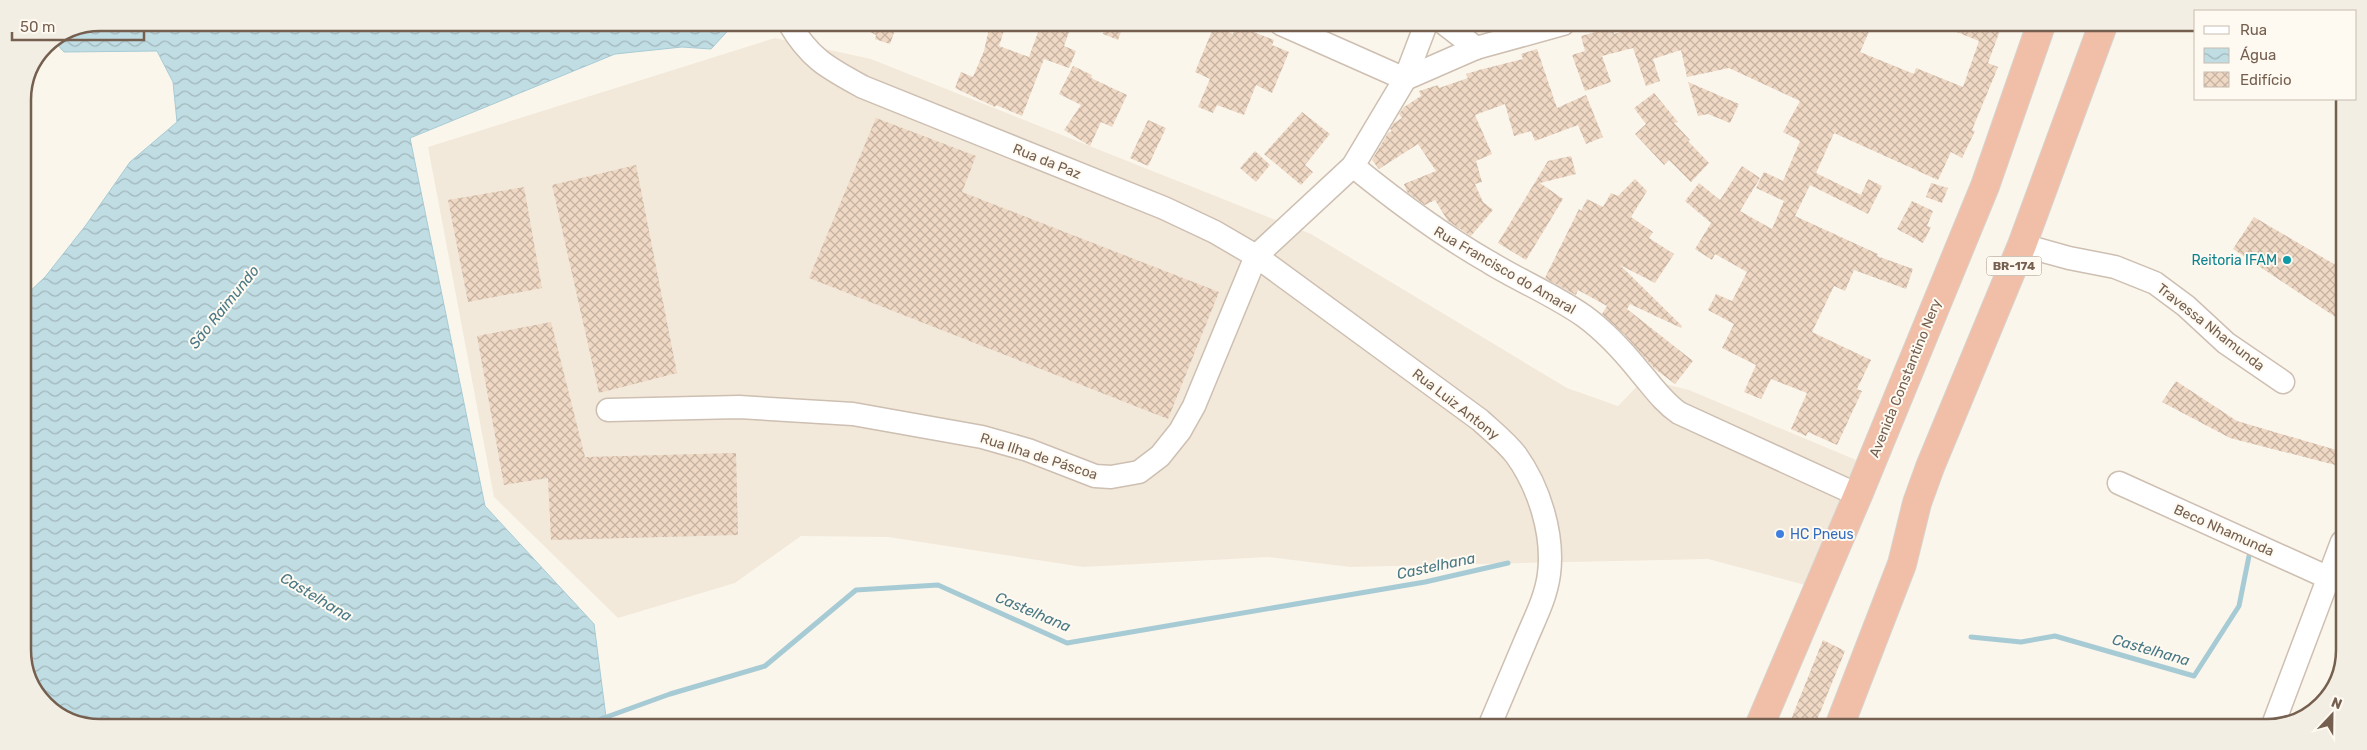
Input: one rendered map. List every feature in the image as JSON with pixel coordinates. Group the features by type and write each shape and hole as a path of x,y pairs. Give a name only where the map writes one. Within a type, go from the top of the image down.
{"highway":[{"name":"Avenida Constantino Nery","path":"1762,719 1858,495 1985,186 2039,31"},
{"name":"BR-174","path":"1842,719 1902,564 1917,503 1930,467 2022,245 2101,31"}],"street":[{"name":"Rua da Paz","path":"794,31 812,56 836,73 863,87 1164,208 1215,232 1256,256"},
{"path":"1296,31 1405,79 1476,48 1537,31"},
{"name":"Rua Ilha de Páscoa","path":"608,410 739,407 853,414 982,437 1028,450 1095,476 1111,477 1139,472 1160,456 1180,431 1194,406 1256,256 1353,166 1405,79 1423,31"},
{"path":"1454,31 1476,48"},
{"name":"Rua Francisco do Amaral","path":"1353,166 1408,211 1443,235 1491,264 1555,297 1585,317 1626,355 1659,397 1679,413 1858,495"},
{"name":"Travessa Nhamunda","path":"2022,245 2069,258 2115,267 2156,283 2186,306 2226,343 2283,382"},
{"name":"Rua Luiz Antony","path":"1256,256 1480,420 1516,455 1532,483 1543,513 1549,544 1549,574 1541,606 1492,719"},
{"name":"Beco Nhamunda","path":"2119,483 2329,578"},
{"path":"2277,718 2336,559"}],"shaded area":[{"path":"775,38 871,59 1311,234 1567,388 1618,406 1644,379 1689,390 1856,460 1805,585 1708,559 1350,567 1268,557 1083,567 888,537 801,536 735,583 618,618 494,497 428,147"}],"water":[{"name":"São Raimundo","path":"100,31 728,31 711,49 682,47 615,54 410,138 485,506 594,624 606,719 100,719 70,712 55,702 45,692 36,676 31,654 31,290 45,277 86,225 130,162 177,122 173,82 157,51 64,52 58,46 74,36"}],"building":[{"path":"868,31 895,31 890,44 875,39 876,35"},
{"path":"988,31 1004,31 999,46 1029,57 1038,31 1069,31 1064,46 1076,51 1069,68 1044,59 1022,116 996,105 995,107 955,88 961,72 973,77 984,51"},
{"path":"1104,31 1121,31 1118,40 1103,34"},
{"path":"1212,31 1226,31 1233,34 1234,31 1251,31 1274,40 1272,45 1289,52 1272,93 1256,85 1244,115 1217,105 1213,113 1198,107 1210,79 1195,72"},
{"path":"1599,31 1614,31 1614,34 1624,31 1869,31 1860,52 1914,74 1916,68 1963,87 1979,41 1954,31 2000,31 1988,63 1998,67 1972,130 1975,131 1962,158 1951,152 1938,180 1834,133 1816,173 1861,195 1868,179 1882,186 1868,214 1810,185 1795,216 1878,254 1877,256 1913,269 1906,289 1854,270 1845,291 1834,286 1812,332 1871,360 1857,389 1862,391 1837,445 1808,432 1806,436 1791,429 1807,393 1771,379 1761,399 1744,392 1756,365 1722,348 1734,324 1708,310 1716,294 1732,301 1747,272 1715,254 1712,260 1695,249 1711,223 1685,201 1699,183 1720,200 1742,166 1760,178 1740,211 1772,229 1784,201 1756,188 1764,172 1783,181 1800,141 1783,132 1800,101 1729,68 1687,77 1681,50 1653,59 1660,81 1646,86 1633,48 1602,56 1611,82 1585,91 1572,55 1585,51 1581,36"},
{"path":"1537,49 1557,108 1586,95 1603,137 1586,144 1578,125 1535,141 1531,131 1514,136 1505,104 1475,115 1492,154 1476,161 1482,182 1475,184 1483,202 1493,210 1471,236 1448,221 1435,200 1425,205 1407,192 1404,184 1436,171 1418,144 1379,169 1372,160 1388,133 1392,131 1390,129 1394,123 1402,118 1399,114 1404,107 1421,96 1419,91 1438,85 1439,88 1468,78 1466,74 1523,59 1521,54"},
{"path":"1073,66 1092,75 1091,78 1127,95 1112,127 1101,122 1090,146 1064,130 1081,105 1059,94"},
{"path":"1688,82 1739,104 1730,123 1708,114 1698,116"},
{"path":"1654,93 1678,122 1674,123 1690,140 1688,141 1709,163 1691,182 1669,160 1664,165 1635,134 1646,124 1634,108"},
{"path":"1302,112 1330,134 1305,165 1313,172 1301,185 1264,154"},
{"path":"876,118 976,156 962,192 1219,292 1168,419 809,278"},
{"path":"1148,120 1166,128 1148,166 1130,158"},
{"path":"1255,151 1270,165 1256,182 1240,168"},
{"path":"1571,156 1576,174 1540,183 1563,199 1526,260 1498,243 1548,161"},
{"path":"636,165 677,373 599,393 552,185"},
{"path":"1635,179 1647,191 1631,217 1653,232 1649,238 1674,254 1655,283 1620,265 1682,326 1681,328 1630,304 1627,309 1693,361 1675,384 1654,368 1624,334 1602,314 1607,306 1578,290 1576,295 1545,278 1579,209 1581,211 1587,199 1603,207 1611,193 1618,196"},
{"path":"1931,183 1948,188 1942,203 1926,197"},
{"path":"524,187 542,288 468,302 448,200"},
{"path":"1912,201 1933,211 1927,226 1931,227 1923,243 1897,229"},
{"name":"Reitoria IFAM","path":"2254,217 2336,265 2336,317 2233,249"},
{"path":"551,322 585,457 736,453 738,535 551,540 548,478 504,485 477,336"},
{"path":"2176,381 2237,421 2336,450 2336,465 2230,438 2162,402"},
{"path":"1823,640 1845,651 1817,719 1791,719"}],"waterway":[{"name":"Castelhana","path":"1971,637 2021,642 2055,636 2194,676 2239,606 2249,556"},
{"name":"Castelhana","path":"601,719 670,694 765,666 856,590 938,585 1067,643 1425,582 1508,563"}],"place":[{"name":"Reitoria IFAM","path":"2287,260"},
{"name":"HC Pneus","path":"1780,534"}]}
